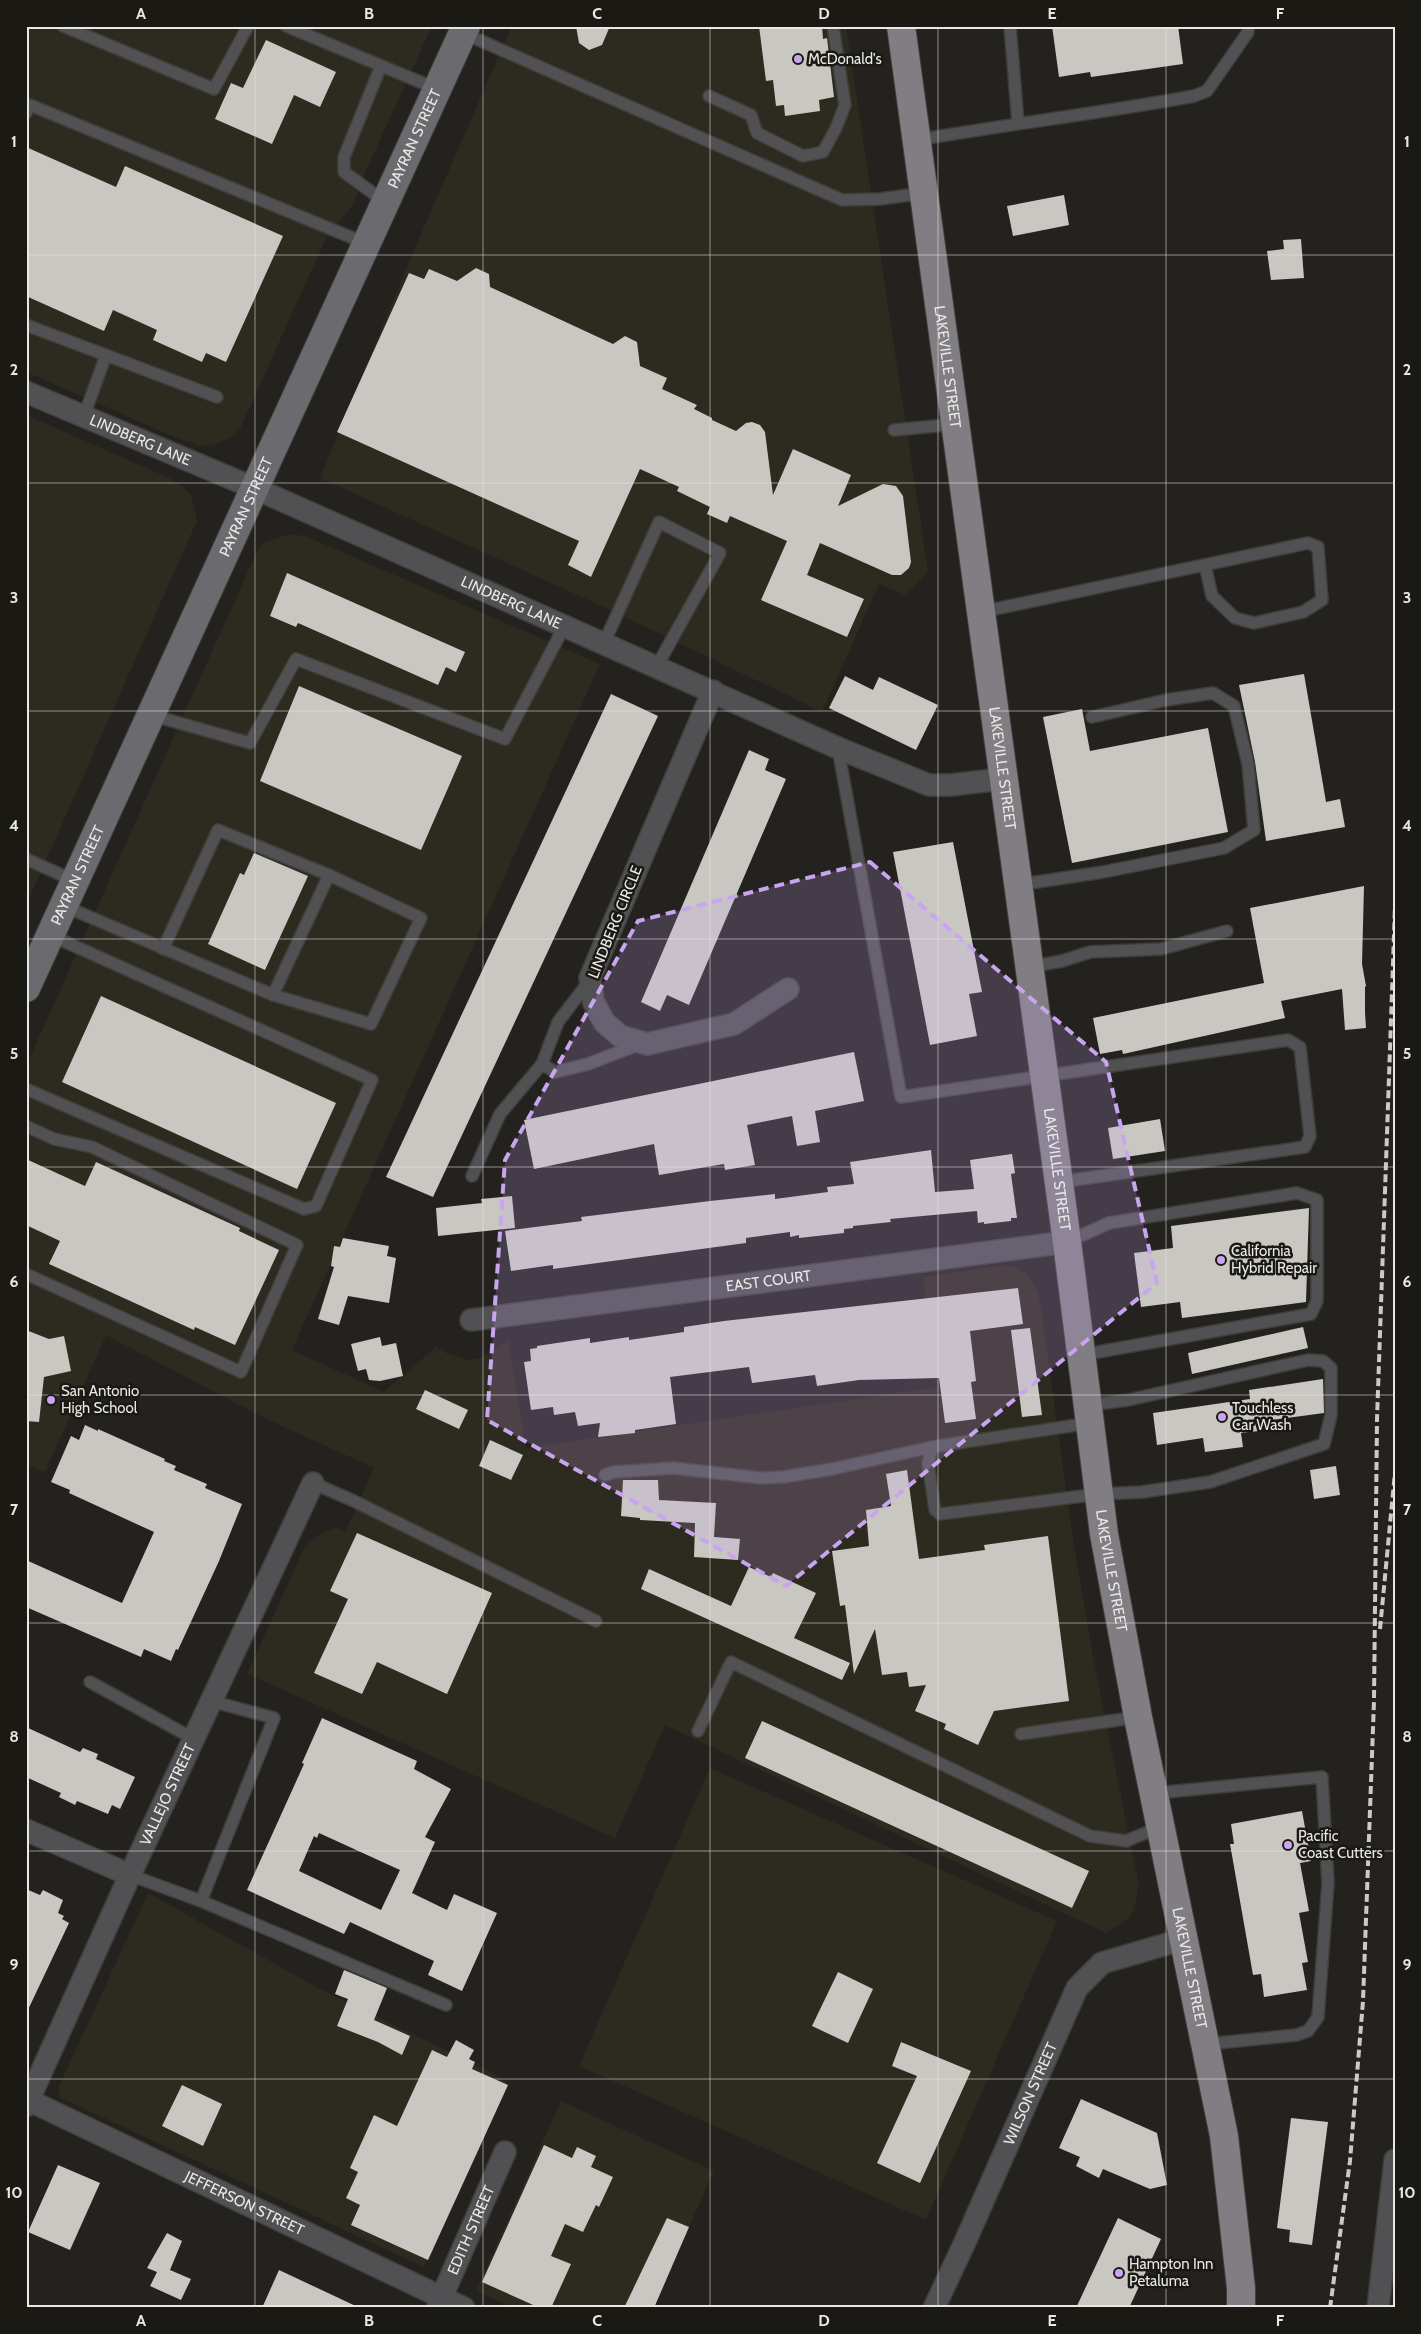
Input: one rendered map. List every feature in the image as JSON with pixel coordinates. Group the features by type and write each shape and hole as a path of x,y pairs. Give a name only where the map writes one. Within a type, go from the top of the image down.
{"main road":[{"name":"LAKEVILLE STREET","path":"901,26 956,424 1002,779 1059,1182 1099,1494 1138,1717 1156,1793 1224,2136 1241,2288 1241,2308"},
{"name":"PAYRAN STREET","path":"26,988 365,243 439,90 465,30"}],"street":[{"name":"LINDBERG LANE","path":"26,392 254,488 604,642 838,748 929,785 951,785 1002,779"},
{"name":"LINDBERG CIRCLE","path":"642,1044 620,1036 604,1022 593,1002 590,980 713,691"},
{"path":"642,1044 734,1024 788,989"},
{"name":"EAST COURT","path":"471,1320 1067,1242"},
{"name":"VALLEJO STREET","path":"27,2102 130,1875 313,1483"},
{"path":"26,1830 130,1875"},
{"name":"WILSON STREET","path":"934,2308 965,2242 1076,1988 1102,1963 1184,1939"},
{"name":"JEFFERSON STREET","path":"27,2102 439,2302 464,2308"},
{"name":"EDITH STREET","path":"439,2302 505,2152"},
{"path":"1378,2308 1394,2166"}],"lane":[{"path":"63,26 214,89 248,26"},
{"path":"286,26 439,90"},
{"path":"709,96 751,115 758,133 804,156 823,152 836,128 845,105 833,26"},
{"path":"1010,26 1018,123"},
{"path":"916,140 1018,123 1091,115 1194,96 1207,90 1248,32 1248,26"},
{"path":"465,30 842,200 924,193"},
{"path":"381,66 344,157 344,172 385,202"},
{"path":"26,113 30,104 365,243"},
{"path":"26,325 217,397"},
{"path":"84,416 106,355"},
{"path":"894,430 956,424"},
{"path":"604,642 659,522 720,553 657,666"},
{"path":"981,612 1308,543 1318,548 1322,600 1303,612 1254,623 1235,618 1212,596 1206,565"},
{"path":"150,715 250,743 296,658 505,739 565,625"},
{"path":"1017,885 1103,872 1224,848 1254,830 1248,764 1234,706 1213,693 1166,700 1092,717"},
{"path":"838,748 901,1097 1044,1075 1102,1069 1288,1040 1300,1047 1310,1136 1305,1147 1059,1182"},
{"path":"64,906 163,949 272,995 371,1024 421,918 329,876 218,830 163,949"},
{"path":"26,859 75,881"},
{"path":"272,995 329,876"},
{"path":"1028,967 1062,961 1090,952 1161,949 1227,931"},
{"path":"26,1089 304,1210 316,1206 372,1080 50,935"},
{"path":"472,1176 500,1114 542,1064 558,1022 590,980"},
{"path":"542,1064 555,1072 588,1064 642,1044"},
{"path":"26,1126 54,1139 92,1147 297,1245 241,1372 26,1274"},
{"path":"1067,1242 1109,1223 1298,1193 1317,1200 1317,1301 1311,1314 1081,1356"},
{"path":"605,1475 614,1472 674,1468 761,1478 783,1477 832,1469 932,1447 1089,1414 1128,1400 1308,1360 1323,1361 1331,1368 1331,1415 1324,1444 1210,1482 1142,1492 1099,1494 940,1514 935,1510 928,1463 932,1447"},
{"path":"313,1483 354,1501 596,1621"},
{"path":"698,1731 731,1662 1090,1836 1126,1841 1162,1826"},
{"path":"90,1682 194,1739"},
{"path":"201,1901 274,1718 212,1700"},
{"path":"1022,1734 1138,1717"},
{"path":"1156,1793 1322,1777 1328,1883 1318,2017 1308,2030 1296,2035 1207,2044"},
{"path":"130,1875 201,1901 446,2005"}],"highlighted area":[{"path":"870,862 1106,1062 1157,1283 786,1586 487,1420 505,1160 638,921"}],"shaded area":[{"path":"26,26 432,26 365,173 353,205 327,236 240,429 231,438 212,445 200,446 181,440 26,372"},
{"path":"512,26 846,26 928,571 906,595 879,584 822,712 608,609 320,478 417,243"},
{"path":"26,415 167,477 182,486 191,495 197,521 26,905"},
{"path":"289,534 305,536 600,664 292,1350 384,1392 436,1347 446,1353 467,1360 478,1358 509,1341 526,1448 936,1387 923,1277 1004,1265 1016,1267 1026,1273 1038,1292 1041,1308 1074,1546 1095,1666 1139,1885 1134,1909 1130,1917 1106,1933 665,1725 615,1838 247,1674 304,1548 320,1534 335,1527 345,1532 374,1468 262,1417 106,1335 45,1472 26,1465 26,1066 258,549 265,542"},
{"path":"710,1768 1057,1921 926,2220 579,2066"},
{"path":"148,1893 322,1990 507,2080 424,2267 61,2098 58,2093 60,2084"},
{"path":"561,2101 714,2171 653,2308 514,2308 476,2291"}],"building":[{"path":"576,26 610,26 602,45 589,50 579,43"},
{"name":"McDonald's","path":"759,26 822,26 823,39 827,38 834,97 819,100 820,111 785,116 784,105 776,106 773,80 766,81"},
{"path":"1052,26 1178,26 1183,64 1091,77 1090,72 1059,77"},
{"path":"266,40 336,72 320,107 294,95 272,144 215,119 231,83 243,88"},
{"path":"26,147 116,187 125,166 283,236 226,362 206,353 202,362 153,340 157,330 113,310 104,331 26,296"},
{"path":"1064,195 1069,225 1013,236 1007,206"},
{"path":"1301,239 1304,278 1271,280 1267,251 1284,249 1283,240"},
{"path":"476,268 489,274 490,287 613,344 625,336 637,342 640,366 667,378 662,389 697,405 694,409 712,418 712,420 736,431 746,423 752,422 760,425 765,432 773,495 793,449 851,475 838,506 883,484 896,486 903,496 911,562 909,568 901,575 892,575 820,543 807,575 864,599 847,637 761,600 787,541 730,516 727,523 707,514 710,507 677,491 679,487 640,469 591,577 568,565 579,541 337,432 409,273 424,279 429,269 457,281"},
{"path":"287,573 465,652 456,672 446,667 438,685 298,623 296,627 270,616"},
{"path":"1304,674 1326,802 1340,799 1345,827 1266,841 1255,762 1239,685"},
{"path":"845,676 873,690 879,677 938,705 916,750 829,708"},
{"path":"299,686 462,756 421,850 260,781"},
{"path":"611,694 658,716 433,1197 386,1177"},
{"path":"1082,709 1090,751 1208,728 1228,832 1072,863 1043,717"},
{"path":"749,750 769,759 765,770 786,779 689,1005 667,995 660,1011 641,1002"},
{"path":"953,842 982,992 969,994 977,1036 930,1045 893,852"},
{"path":"254,853 308,876 265,970 208,944 240,873 244,875"},
{"path":"1364,886 1362,964 1366,986 1366,1028 1345,1030 1342,989 1281,1001 1285,1018 1123,1054 1122,1050 1100,1054 1093,1018 1264,983 1250,908"},
{"path":"101,996 336,1103 297,1189 62,1082"},
{"path":"854,1052 864,1101 815,1111 820,1142 797,1146 792,1116 747,1125 755,1165 725,1170 724,1164 659,1175 654,1144 534,1169 524,1120"},
{"path":"1160,1119 1165,1151 1113,1159 1108,1128"},
{"path":"931,1150 935,1192 974,1189 970,1160 1012,1154 1015,1173 1011,1174 1017,1218 1011,1218 1011,1221 978,1223 977,1211 890,1219 891,1222 853,1226 853,1228 844,1229 844,1233 799,1238 799,1235 790,1237 790,1232 746,1238 746,1243 553,1269 553,1265 511,1271 505,1231 582,1221 581,1217 710,1201 775,1194 775,1199 828,1192 827,1187 854,1184 850,1162"},
{"path":"26,1159 85,1186 96,1162 240,1228 239,1231 279,1250 235,1345 195,1327 194,1330 49,1264 60,1241 26,1225"},
{"path":"512,1196 515,1228 438,1236 436,1208 482,1203 481,1199"},
{"name":"California Hybrid Repair","path":"1309,1208 1306,1302 1182,1318 1180,1302 1141,1307 1134,1253 1173,1248 1171,1226"},
{"path":"343,1238 389,1246 387,1256 396,1258 389,1303 348,1296 339,1325 318,1319 334,1267 331,1266 334,1246 340,1247"},
{"path":"1018,1288 1023,1324 970,1331 976,1381 971,1382 976,1419 945,1423 939,1378 859,1380 817,1386 815,1375 752,1383 749,1367 670,1377 676,1424 635,1430 635,1433 598,1437 600,1423 578,1426 575,1412 554,1415 553,1407 531,1410 524,1362 531,1361 530,1349 537,1348 537,1346 590,1338 590,1343 629,1337 629,1340 684,1332 684,1327 724,1321"},
{"path":"1303,1327 1308,1348 1192,1374 1188,1353"},
{"path":"1030,1328 1042,1415 1022,1417 1011,1330"},
{"path":"26,1330 49,1339 64,1336 71,1371 44,1377 39,1422 26,1421"},
{"path":"380,1337 382,1346 396,1343 403,1376 380,1381 369,1380 366,1369 358,1371 351,1344"},
{"name":"Touchless Car Wash","path":"1323,1379 1324,1413 1258,1422 1259,1431 1241,1433 1243,1447 1205,1452 1203,1438 1157,1445 1153,1413 1250,1399 1249,1390"},
{"path":"425,1390 468,1410 459,1429 416,1409"},
{"path":"85,1425 165,1459 164,1461 176,1466 174,1470 207,1484 205,1488 242,1504 219,1561 178,1650 176,1649 171,1661 144,1649 141,1657 26,1607 26,1560 122,1603 154,1532 69,1493 70,1490 51,1482 71,1436 79,1440"},
{"path":"490,1440 523,1455 511,1480 479,1466"},
{"path":"1336,1466 1340,1495 1314,1499 1310,1470"},
{"path":"907,1470 919,1559 985,1550 984,1545 1048,1536 1069,1701 994,1711 978,1745 944,1729 946,1724 915,1711 926,1685 909,1687 907,1672 882,1675 875,1629 854,1674 845,1605 840,1606 832,1551 869,1546 866,1510 891,1506 886,1474"},
{"path":"623,1480 658,1480 659,1500 716,1503 714,1537 740,1539 738,1560 694,1557 695,1523 640,1520 640,1518 621,1516"},
{"path":"357,1533 492,1593 447,1694 377,1662 362,1694 314,1673 348,1599 330,1591"},
{"path":"749,1567 771,1577 773,1573 816,1593 794,1638 850,1663 842,1680 641,1589 649,1569 731,1606"},
{"path":"322,1718 417,1761 414,1769 451,1789 425,1837 435,1842 412,1893 447,1910 454,1894 497,1913 462,1991 428,1975 434,1961 350,1922 344,1934 247,1890 304,1764 302,1763","holes":["319,1833 400,1870 381,1910 299,1871 314,1836 317,1838"]},
{"path":"762,1721 1089,1871 1072,1908 745,1758"},
{"path":"26,1727 80,1752 83,1748 98,1754 96,1759 135,1777 120,1809 112,1805 108,1814 77,1801 75,1805 59,1797 61,1793 26,1777"},
{"path":"1302,1811 1311,1861 1300,1863 1309,1911 1299,1913 1308,1962 1302,1963 1307,1990 1264,1997 1261,1974 1253,1975 1230,1844 1234,1844 1231,1824"},
{"path":"26,1889 40,1895 43,1890 63,1900 58,1913 64,1916 62,1919 69,1923 26,2014"},
{"path":"344,1970 387,1988 374,2020 410,2036 402,2055 378,2042 337,2026 348,1999 335,1994"},
{"path":"838,1972 873,1989 848,2043 812,2026"},
{"path":"456,2040 474,2050 469,2059 475,2062 472,2069 508,2085 428,2260 351,2225 360,2205 346,2198 358,2172 350,2168 374,2115 397,2126 432,2050 447,2057"},
{"path":"901,2042 971,2071 920,2183 877,2163 917,2076 892,2066"},
{"path":"182,2085 222,2104 203,2146 162,2126"},
{"path":"1081,2099 1157,2133 1167,2185 1150,2189 1103,2169 1099,2178 1076,2166 1080,2157 1059,2148"},
{"path":"1291,2118 1328,2122 1312,2245 1289,2242 1290,2230 1277,2228"},
{"path":"544,2145 572,2158 577,2147 596,2156 591,2167 613,2177 599,2207 596,2205 583,2232 565,2224 551,2256 571,2264 551,2308 540,2308 482,2282"},
{"path":"58,2165 100,2183 70,2250 28,2232"},
{"path":"667,2218 689,2227 654,2308 624,2308"},
{"name":"Hampton Inn Petaluma","path":"1118,2218 1161,2239 1129,2308 1076,2308"},
{"path":"167,2233 182,2241 170,2270 191,2279 181,2300 150,2286 157,2272 147,2268"},
{"path":"279,2270 360,2308 262,2308"}],"railway":[{"path":"1330,2308 1350,2161 1363,2001 1374,1701 1377,1419 1395,906"},
{"path":"1380,1629 1395,1472"}],"place":[{"name":"McDonald's","path":"798,59"},
{"name":"California Hybrid Repair","path":"1221,1260"},
{"name":"San Antonio High School","path":"51,1400"},
{"name":"Touchless Car Wash","path":"1222,1417"},
{"name":"Pacific Coast Cutters","path":"1288,1845"},
{"name":"Hampton Inn Petaluma","path":"1119,2273"}]}
